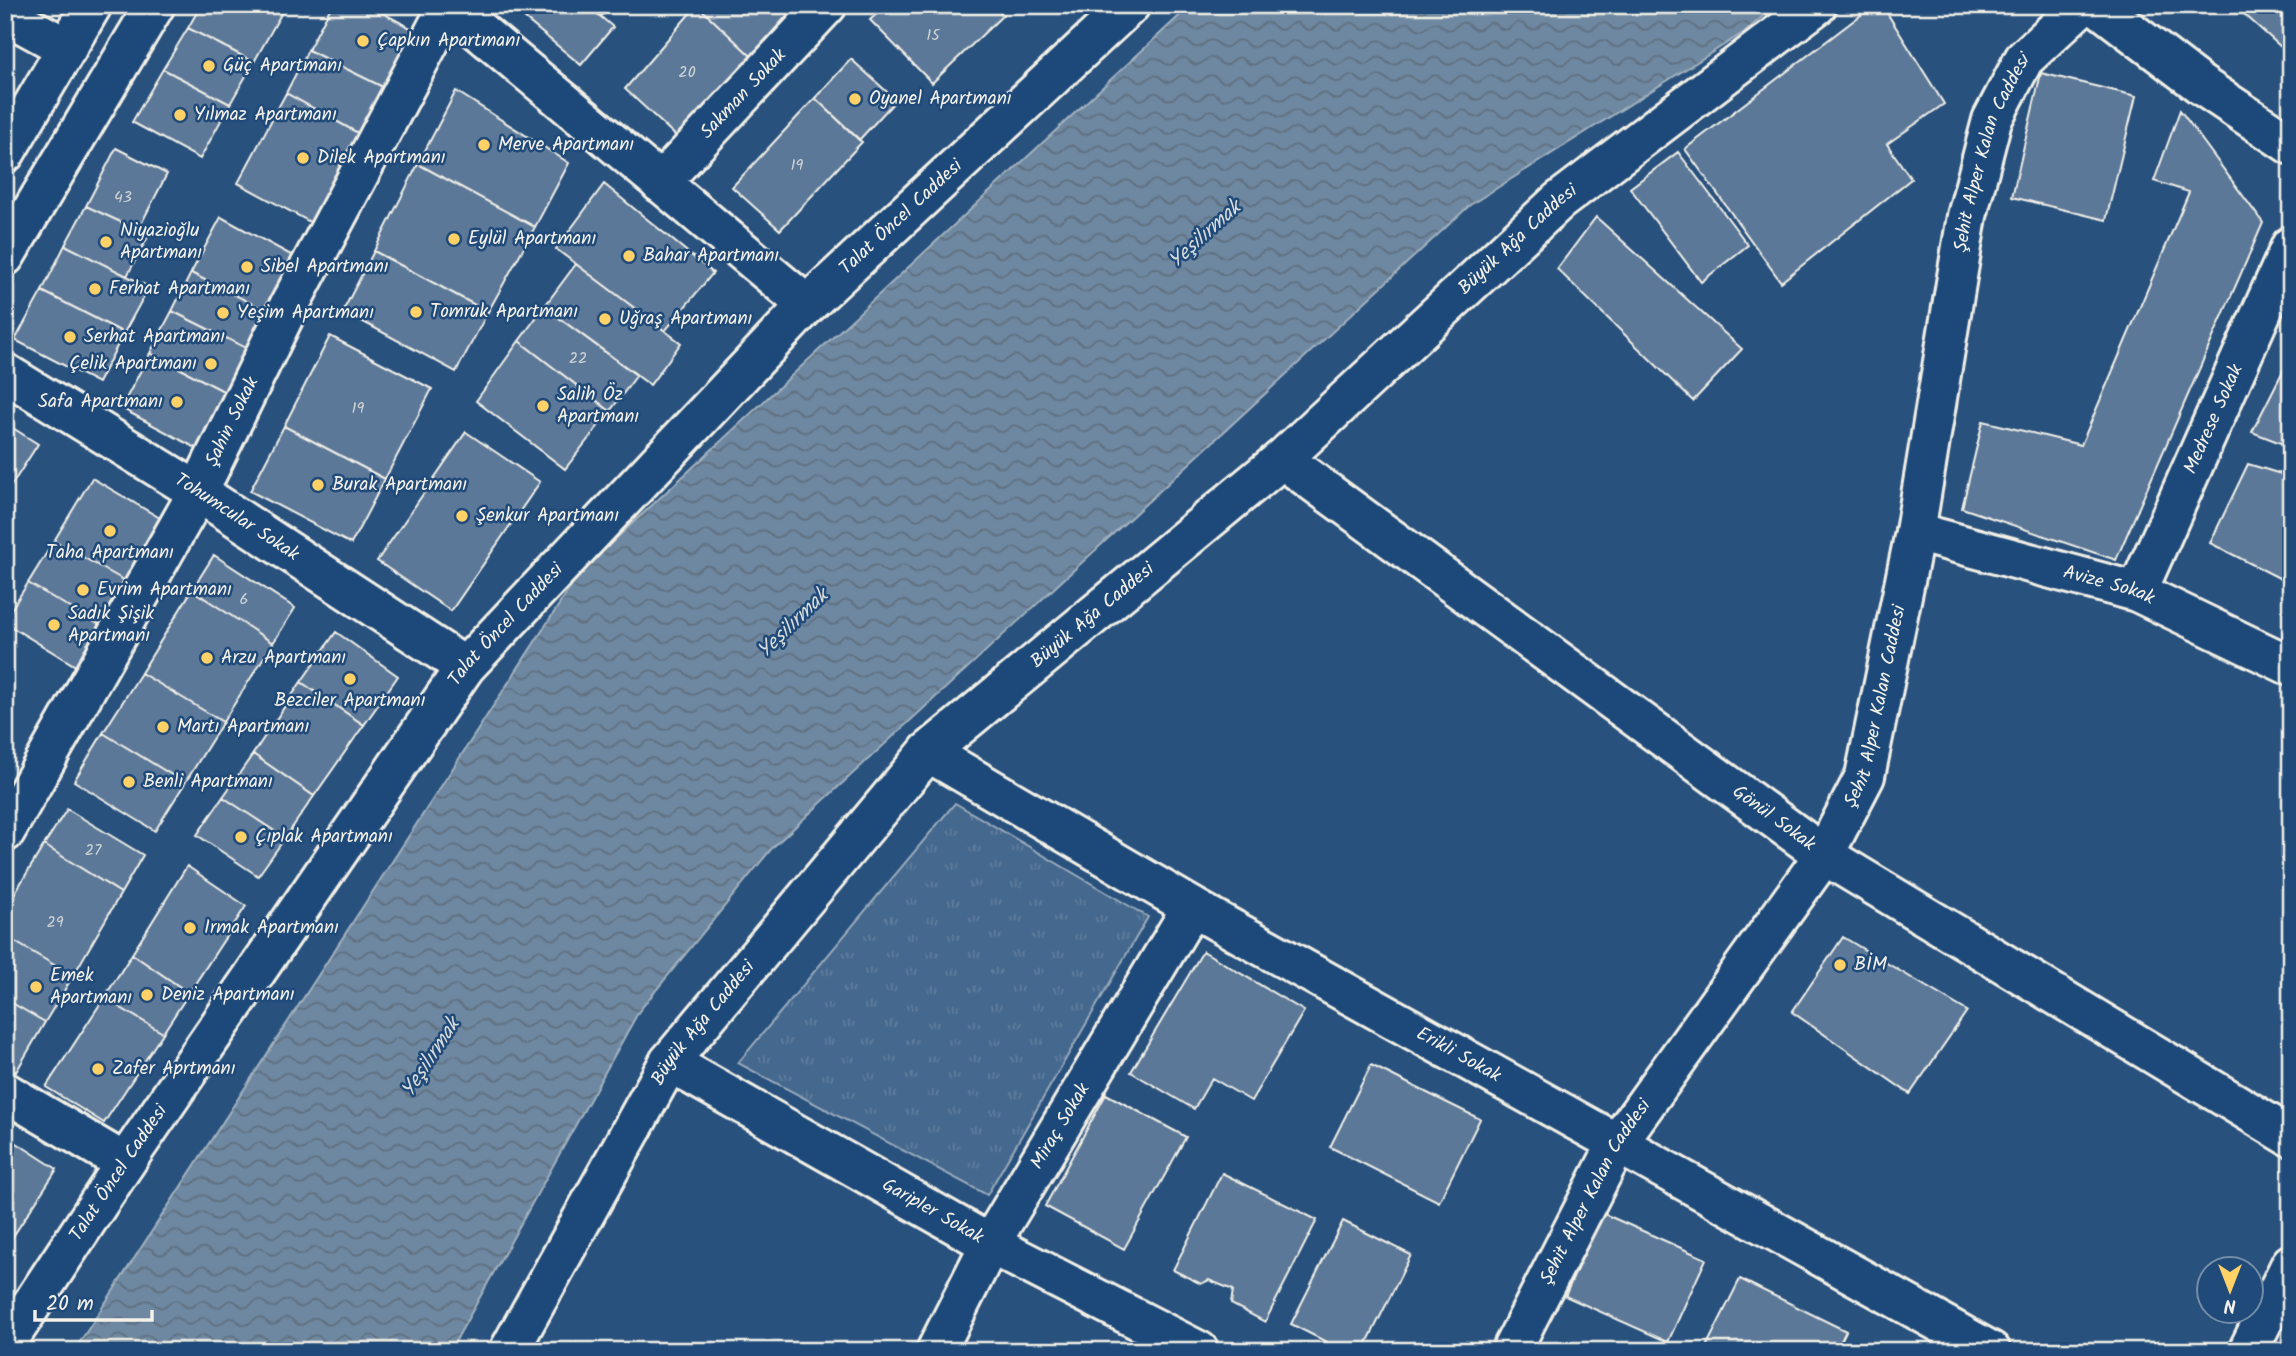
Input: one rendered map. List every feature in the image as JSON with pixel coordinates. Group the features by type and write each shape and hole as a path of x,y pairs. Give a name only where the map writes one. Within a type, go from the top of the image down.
{"street":[{"path":"5,153 92,5"},
{"path":"5,256 155,5"},
{"path":"448,5 807,305"},
{"name":"Şahin Sokak","path":"5,832 198,492 295,294 448,5"},
{"name":"Sakman Sokak","path":"660,183 827,5"},
{"name":"Talat Öncel Caddesi","path":"5,1345 125,1163 465,667 807,305 1130,5"},
{"name":"Büyük Ağa Caddesi","path":"509,1351 669,1062 928,752 1282,459 1559,201 1817,5"},
{"name":"Şehit Alper Kalan Caddesi","path":"1511,1351 1618,1142 1824,855 1865,776 1915,531 1967,216 1992,120 2024,60 2082,5"},
{"path":"2096,5 2201,85 2291,145"},
{"path":"5,14 67,48"},
{"name":"Medrese Sokak","path":"2137,592 2291,246"},
{"name":"Tohumcular Sokak","path":"5,373 198,492 465,667"},
{"name":"Gönül Sokak","path":"1282,459 1824,855 2291,1137"},
{"name":"Avize Sokak","path":"1915,531 2137,592 2291,666"},
{"name":"Erikli Sokak","path":"928,752 1192,907 1991,1351"},
{"name":"Miraç Sokak","path":"936,1351 990,1244 1192,907"},
{"name":"Garipler Sokak","path":"669,1062 990,1244 1199,1351"},
{"path":"5,1092 125,1163"},
{"path":"2248,1351 2291,1264"}],"green space":[{"path":"955,803 1148,917 987,1195 738,1063"}],"water":[{"name":"Yeşilırmak","path":"1191,5 1776,5 1746,31 1470,205 772,848 639,1011 450,1351 74,1351 581,571"}],"building":[{"path":"201,5 285,7 254,62 188,28"},
{"name":"Çapkın Apartmanı","path":"332,5 368,5 418,32 389,90 308,50"},
{"path":"514,5 587,5 613,27 581,65 512,8"},
{"path":"587,5 610,5 601,17"},
{"path":"697,5 751,56 678,138 625,89"},
{"path":"697,5 786,5 792,10 751,56"},
{"path":"886,5 993,5 1003,15 932,83 870,20"},
{"path":"1874,5 1882,5 1944,104 1887,144 1911,179 1781,282 1685,149"},
{"path":"2234,5 2291,5 2291,56"},
{"name":"Güç Apartmanı","path":"188,28 254,62 230,104 163,69"},
{"path":"308,50 389,90 365,137 286,93"},
{"name":"Oyanel Apartmanı","path":"851,59 896,100 859,140 815,98"},
{"name":"Yılmaz Apartmanı","path":"163,69 230,104 200,159 132,122"},
{"path":"2041,73 2136,96 2106,220 2012,197"},
{"name":"Merve Apartmanı","path":"456,91 569,163 535,227 418,164"},
{"name":"Dilek Apartmanı","path":"286,93 365,137 319,227 238,183"},
{"path":"815,98 862,142 780,230 732,187"},
{"path":"2180,110 2263,223 2116,560 1962,508 1983,421 2081,445 2189,192 2154,181"},
{"path":"116,148 167,174 138,230 86,206"},
{"path":"1678,152 1748,245 1701,282 1630,188"},
{"name":"Eylül Apartmanı","path":"418,164 535,227 488,312 374,251"},
{"name":"Bahar Apartmanı","path":"604,184 713,273 665,331 556,249"},
{"name":"Niyazioğlu Apartmanı","path":"86,206 149,235 127,276 65,245"},
{"name":"Sibel Apartmanı","path":"221,217 302,261 275,315 191,273"},
{"path":"1596,217 1742,349 1693,401 1557,269"},
{"name":"Ferhat Apartmanı","path":"65,245 149,287 124,333 42,291"},
{"name":"Tomruk Apartmanı","path":"374,251 488,312 456,372 343,311"},
{"name":"Uğraş Apartmanı","path":"576,264 681,343 650,385 544,307"},
{"name":"Yeşim Apartmanı","path":"191,273 275,315 256,353 172,311"},
{"name":"Serhat Apartmanı","path":"42,291 124,333 98,383 15,340"},
{"path":"544,307 637,375 610,411 519,341"},
{"name":"Çelik Apartmanı","path":"172,311 256,353 233,396 150,353"},
{"path":"330,336 432,389 385,479 284,426"},
{"name":"Salih Öz Apartmanı","path":"519,341 610,411 565,469 476,401"},
{"name":"Safa Apartmanı","path":"150,353 233,396 205,453 121,408"},
{"path":"2291,355 2291,447 2252,432"},
{"path":"5,423 38,444 11,486 5,483"},
{"name":"Burak Apartmanı","path":"284,426 385,479 351,544 250,491"},
{"name":"Şenkur Apartmanı","path":"466,432 540,482 451,611 377,561"},
{"path":"2248,464 2291,477 2291,584 2210,543"},
{"name":"Taha Apartmanı","path":"92,478 165,521 129,583 54,541"},
{"name":"Evrim Apartmanı","path":"54,541 129,583 103,627 28,583"},
{"path":"214,555 295,608 273,643 192,590"},
{"name":"Sadık Şişik Apartmanı","path":"28,583 103,627 79,668 5,623"},
{"name":"Arzu Apartmanı","path":"192,590 273,643 223,722 141,673"},
{"name":"Bezciler Apartmanı","path":"336,632 398,676 364,725 301,682"},
{"name":"Martı Apartmanı","path":"141,673 223,722 185,783 103,733"},
{"path":"301,682 364,725 314,796 253,754"},
{"name":"Benli Apartmanı","path":"103,733 185,783 155,831 74,781"},
{"path":"253,754 314,796 285,838 223,797"},
{"name":"Çıplak Apartmanı","path":"223,797 285,838 258,876 197,835"},
{"path":"67,809 143,855 121,893 44,845"},
{"path":"44,845 121,893 73,976 5,936 5,909"},
{"name":"Irmak Apartmanı","path":"187,866 246,906 189,993 132,954"},
{"name":"Emek Apartmanı","path":"5,936 73,976 45,1022 5,999"},
{"path":"1843,937 1967,1011 1910,1094 1792,1012"},
{"path":"1203,951 1304,1011 1251,1101 1212,1078 1194,1109 1131,1072"},
{"name":"Deniz Apartmanı","path":"132,954 189,993 163,1033 104,998"},
{"name":"Zafer Aprtmanı","path":"104,998 163,1033 104,1123 46,1087"},
{"path":"5,999 45,1022 16,1072 5,1066"},
{"path":"1371,1065 1480,1119 1439,1202 1330,1147"},
{"path":"1106,1094 1186,1137 1124,1249 1045,1206"},
{"path":"9,1138 57,1169 8,1244 5,1242 5,1144"},
{"path":"1222,1173 1317,1220 1265,1322 1231,1304 1233,1290 1209,1280 1201,1284 1173,1270"},
{"path":"1602,1213 1706,1259 1668,1342 1565,1296"},
{"path":"1343,1221 1411,1255 1363,1351 1344,1351 1291,1324"},
{"path":"1740,1279 1846,1331 1836,1351 1704,1351"}],"place":[{"name":"Çapkın Apartmanı","path":"363,41"},
{"name":"Güç Apartmanı","path":"209,66"},
{"name":"Oyanel Apartmanı","path":"855,99"},
{"name":"Yılmaz Apartmanı","path":"180,115"},
{"name":"Merve Apartmanı","path":"484,145"},
{"name":"Dilek Apartmanı","path":"303,158"},
{"name":"Eylül Apartmanı","path":"454,239"},
{"name":"Niyazioğlu Apartmanı","path":"106,242"},
{"name":"Bahar Apartmanı","path":"629,256"},
{"name":"Sibel Apartmanı","path":"247,267"},
{"name":"Ferhat Apartmanı","path":"95,289"},
{"name":"Tomruk Apartmanı","path":"416,312"},
{"name":"Yeşim Apartmanı","path":"223,313"},
{"name":"Uğraş Apartmanı","path":"605,319"},
{"name":"Serhat Apartmanı","path":"70,337"},
{"name":"Çelik Apartmanı","path":"211,364"},
{"name":"Safa Apartmanı","path":"177,402"},
{"name":"Salih Öz Apartmanı","path":"543,406"},
{"name":"Burak Apartmanı","path":"318,485"},
{"name":"Şenkur Apartmanı","path":"462,516"},
{"name":"Taha Apartmanı","path":"110,531"},
{"name":"Evrim Apartmanı","path":"83,590"},
{"name":"Sadık Şişik Apartmanı","path":"54,625"},
{"name":"Arzu Apartmanı","path":"207,658"},
{"name":"Bezciler Apartmanı","path":"350,679"},
{"name":"Martı Apartmanı","path":"163,727"},
{"name":"Benli Apartmanı","path":"129,782"},
{"name":"Çıplak Apartmanı","path":"241,837"},
{"name":"Irmak Apartmanı","path":"190,928"},
{"name":"BİM","path":"1840,965"},
{"name":"Emek Apartmanı","path":"36,987"},
{"name":"Deniz Apartmanı","path":"147,995"},
{"name":"Zafer Aprtmanı","path":"98,1069"}]}
